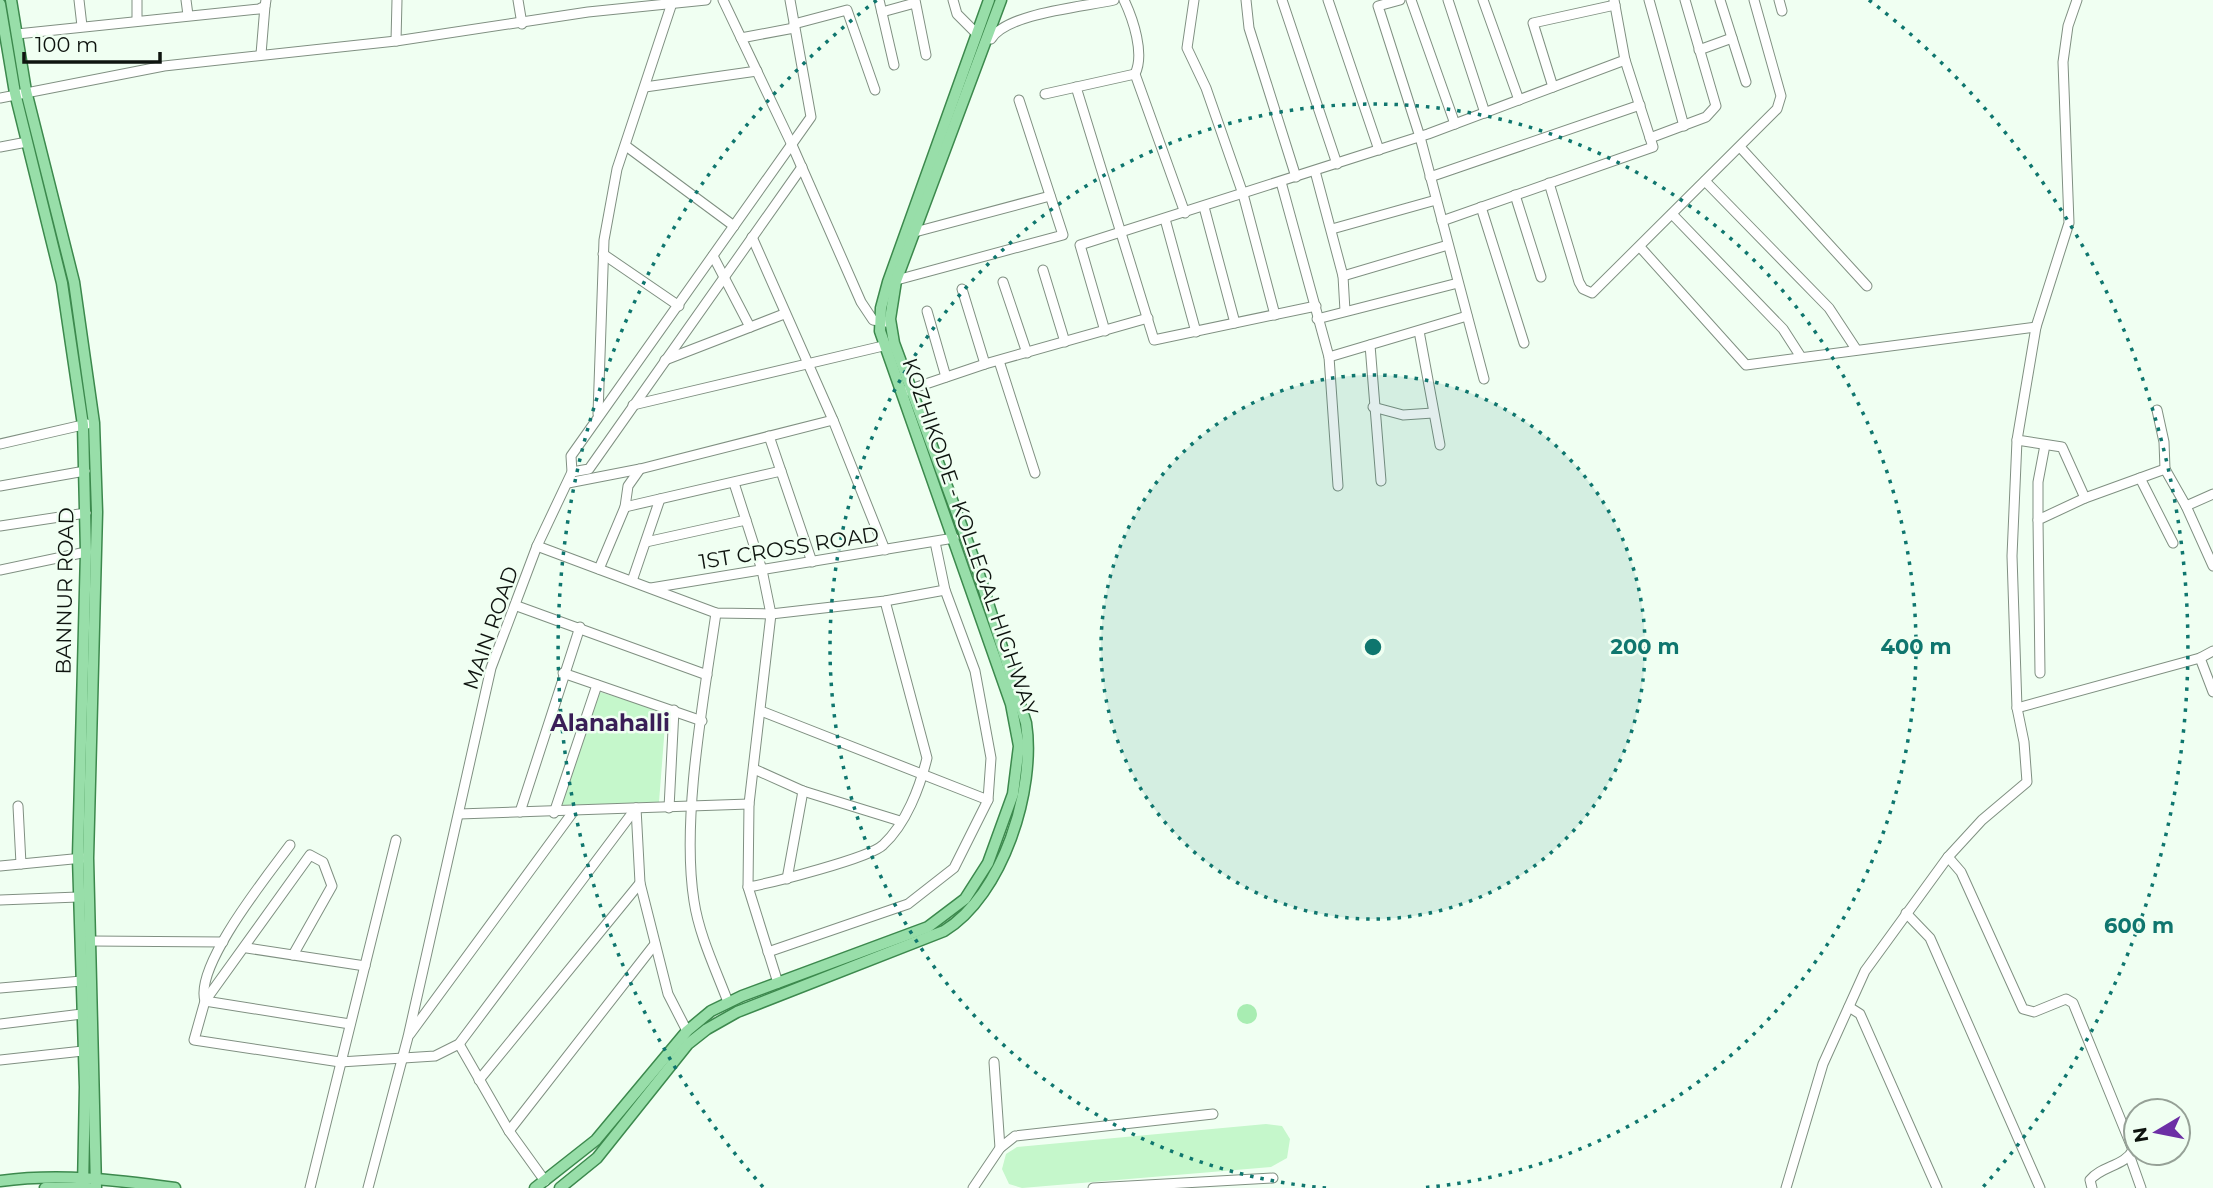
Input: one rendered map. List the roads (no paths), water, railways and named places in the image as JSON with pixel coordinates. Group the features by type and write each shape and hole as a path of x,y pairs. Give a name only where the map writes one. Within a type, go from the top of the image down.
{"main road":[{"path":"11,0 17,34 21,92 74,282 97,512 85,767"},
{"name":"KOZHIKODE - KOLLEGAL HIGHWAY","path":"892,281 915,232 981,35 989,0"},
{"name":"KOZHIKODE - KOLLEGAL HIGHWAY","path":"535,1188 596,1140 667,1063 693,1040 737,1013 952,926 972,908 990,882 1024,796 1029,746 1018,691 976,565 906,391 883,346 892,281 981,35 1001,0"},
{"name":"BANNUR ROAD","path":"0,4 3,40 21,92 27,142 62,284 88,424 85,471 85,767 83,858 78,897 82,981 83,1184"},
{"name":"KOZHIKODE - KOLLEGAL HIGHWAY","path":"561,1187 597,1158 667,1063 687,1031 711,1011 728,1002 928,927 965,900 988,863 1013,794 1019,746 1011,704 954,538 886,322"},
{"path":"83,858 91,941 96,1183"},
{"path":"96,1142 101,1166 107,1173 138,1183"},
{"path":"45,1188 54,1184 72,1168 84,1143"},
{"path":"0,1181 54,1184 138,1183 175,1188"},
{"path":"83,1184 90,1188"}],"street":[{"path":"79,0 82,26"},
{"path":"137,0 137,20"},
{"path":"186,0 188,15"},
{"path":"396,41 397,0"},
{"path":"518,0 522,24"},
{"path":"0,98 164,66 396,41 588,12 706,0"},
{"path":"723,0 792,145 861,303 873,320 886,322"},
{"name":"MAIN ROAD","path":"368,1188 408,1037 491,668 517,606 537,546 568,483 572,472 571,456 598,414 679,306 811,117 790,0"},
{"path":"879,0 894,65"},
{"path":"953,0 957,14 981,35 990,38 997,28 1040,14 1114,0"},
{"path":"1124,0 1131,14 1140,64 1135,74 1185,213"},
{"path":"1194,0 1187,48 1206,88 1243,194 1276,314"},
{"path":"1247,0 1249,28 1296,177"},
{"path":"1282,0 1337,164"},
{"path":"1328,0 1379,150"},
{"path":"1400,0 1378,6 1420,137 1484,379"},
{"path":"1411,0 1455,124"},
{"path":"1448,0 1485,113"},
{"path":"1483,0 1519,100"},
{"path":"1649,0 1684,126"},
{"path":"1650,138 1706,117 1716,106 1685,0"},
{"path":"1720,0 1746,82"},
{"path":"1549,183 1583,289 1592,293 1740,147 1780,103 1754,0"},
{"path":"1779,0 1783,10"},
{"path":"1786,1188 1823,1064 1865,971 1948,857 1982,820 2027,782 2024,742 2017,708 2012,556 2017,440 2036,327 2069,223 2063,62 2068,26 2077,0"},
{"path":"882,12 915,1 926,55"},
{"path":"17,34 188,15 234,5 266,3 261,54"},
{"path":"598,414 603,254 617,169 671,3"},
{"path":"1442,220 1653,147 1625,60 1615,3 1533,23 1553,87"},
{"path":"741,38 847,10 875,90"},
{"path":"1699,50 1732,38"},
{"path":"1080,245 1420,137 1625,60"},
{"path":"645,88 757,71"},
{"path":"1045,94 1135,74"},
{"path":"1076,87 1154,340 1316,306"},
{"path":"1019,100 1063,235 1080,245 1105,331"},
{"path":"1430,177 1640,105"},
{"path":"0,147 27,142"},
{"path":"626,146 734,226"},
{"path":"1740,147 1867,286"},
{"path":"572,472 589,469 802,167"},
{"path":"1315,171 1343,276 1345,312"},
{"path":"1705,181 1829,308 1856,349"},
{"path":"1281,182 1329,357 1338,486"},
{"path":"1515,195 1541,278"},
{"path":"915,232 1050,196"},
{"path":"1332,229 1436,200"},
{"path":"1203,207 1235,323"},
{"path":"1481,207 1524,343"},
{"path":"1672,214 1783,329 1801,357"},
{"path":"1165,219 1196,331"},
{"path":"892,281 1063,235"},
{"path":"752,237 833,420 885,550"},
{"path":"1343,276 1448,245"},
{"path":"1640,247 1746,365 2036,327"},
{"path":"603,254 679,306"},
{"path":"713,256 750,327"},
{"path":"1043,270 1065,342"},
{"path":"1003,282 1027,353"},
{"path":"1318,319 1458,283"},
{"path":"962,289 985,364"},
{"path":"927,311 946,377"},
{"path":"665,360 784,314"},
{"path":"1329,357 1467,316"},
{"path":"906,391 985,364 1148,318"},
{"path":"1419,331 1440,445"},
{"path":"1370,345 1381,481"},
{"path":"634,405 883,346"},
{"path":"999,361 1035,473"},
{"path":"1373,407 1403,415 1433,413"},
{"path":"2157,410 2164,442 2165,469 2186,506 2213,566"},
{"path":"568,483 640,469 833,420"},
{"path":"0,443 88,424"},
{"path":"769,436 812,562"},
{"path":"2017,440 2062,447 2085,498"},
{"path":"2040,673 2038,482 2045,445"},
{"path":"599,569 625,507 628,486 640,469"},
{"path":"2038,520 2085,498 2165,469"},
{"path":"0,486 85,471"},
{"path":"625,507 781,471"},
{"path":"2140,478 2173,543"},
{"path":"734,483 762,570 771,614 749,804 748,887 778,983"},
{"path":"2186,506 2213,494"},
{"path":"632,581 660,499"},
{"path":"0,526 86,513"},
{"path":"646,542 746,520"},
{"name":"1ST CROSS ROAD","path":"649,588 954,538"},
{"path":"768,953 908,904 954,867 988,800 991,758 975,671 945,590 935,542"},
{"path":"537,546 716,613 771,614 885,601 945,590"},
{"path":"0,570 86,552"},
{"path":"748,887 787,879 882,846 900,821 923,773 927,758 885,601"},
{"path":"517,606 707,675"},
{"path":"716,613 692,808 694,902 728,1002"},
{"path":"520,812 562,673 580,627"},
{"path":"2017,708 2200,658 2213,651"},
{"path":"2200,658 2213,692"},
{"path":"562,673 702,721"},
{"path":"554,813 597,685"},
{"path":"669,808 674,710"},
{"path":"761,711 988,800"},
{"path":"754,769 803,790 900,821"},
{"path":"787,879 803,790"},
{"path":"459,814 554,813 749,804"},
{"path":"18,806 21,864"},
{"path":"636,808 640,883 668,994 687,1031"},
{"path":"290,845 223,942 204,985 205,1002 194,1040 341,1062 401,1056 435,1056 459,1044 636,808"},
{"path":"408,1037 573,812"},
{"path":"310,1188 396,840"},
{"path":"205,1002 247,947 310,855 323,862 332,886 293,955"},
{"path":"1948,857 1961,872 2023,1009 2034,1012 2066,999 2073,1003 2122,1123"},
{"path":"0,866 83,858"},
{"path":"479,1080 640,883"},
{"path":"0,900 78,897"},
{"path":"1906,913 1930,938 2040,1188"},
{"path":"91,941 223,942"},
{"path":"509,1131 655,944"},
{"path":"247,947 365,966"},
{"path":"0,988 82,981"},
{"path":"205,1002 350,1024"},
{"path":"1849,1007 1860,1014 1937,1188"},
{"path":"0,1024 82,1014"},
{"path":"459,1044 509,1131 545,1181"},
{"path":"0,1060 83,1051"},
{"path":"994,1062 1000,1148"},
{"path":"973,1188 1000,1148 1015,1136 1213,1114"},
{"path":"2092,1188 2090,1180 2097,1171 2122,1160"},
{"path":"2134,1167 2141,1188"},
{"path":"1093,1188 1273,1178"}],"district":[{"name":"Alanahalli","path":"610,723"}]}
